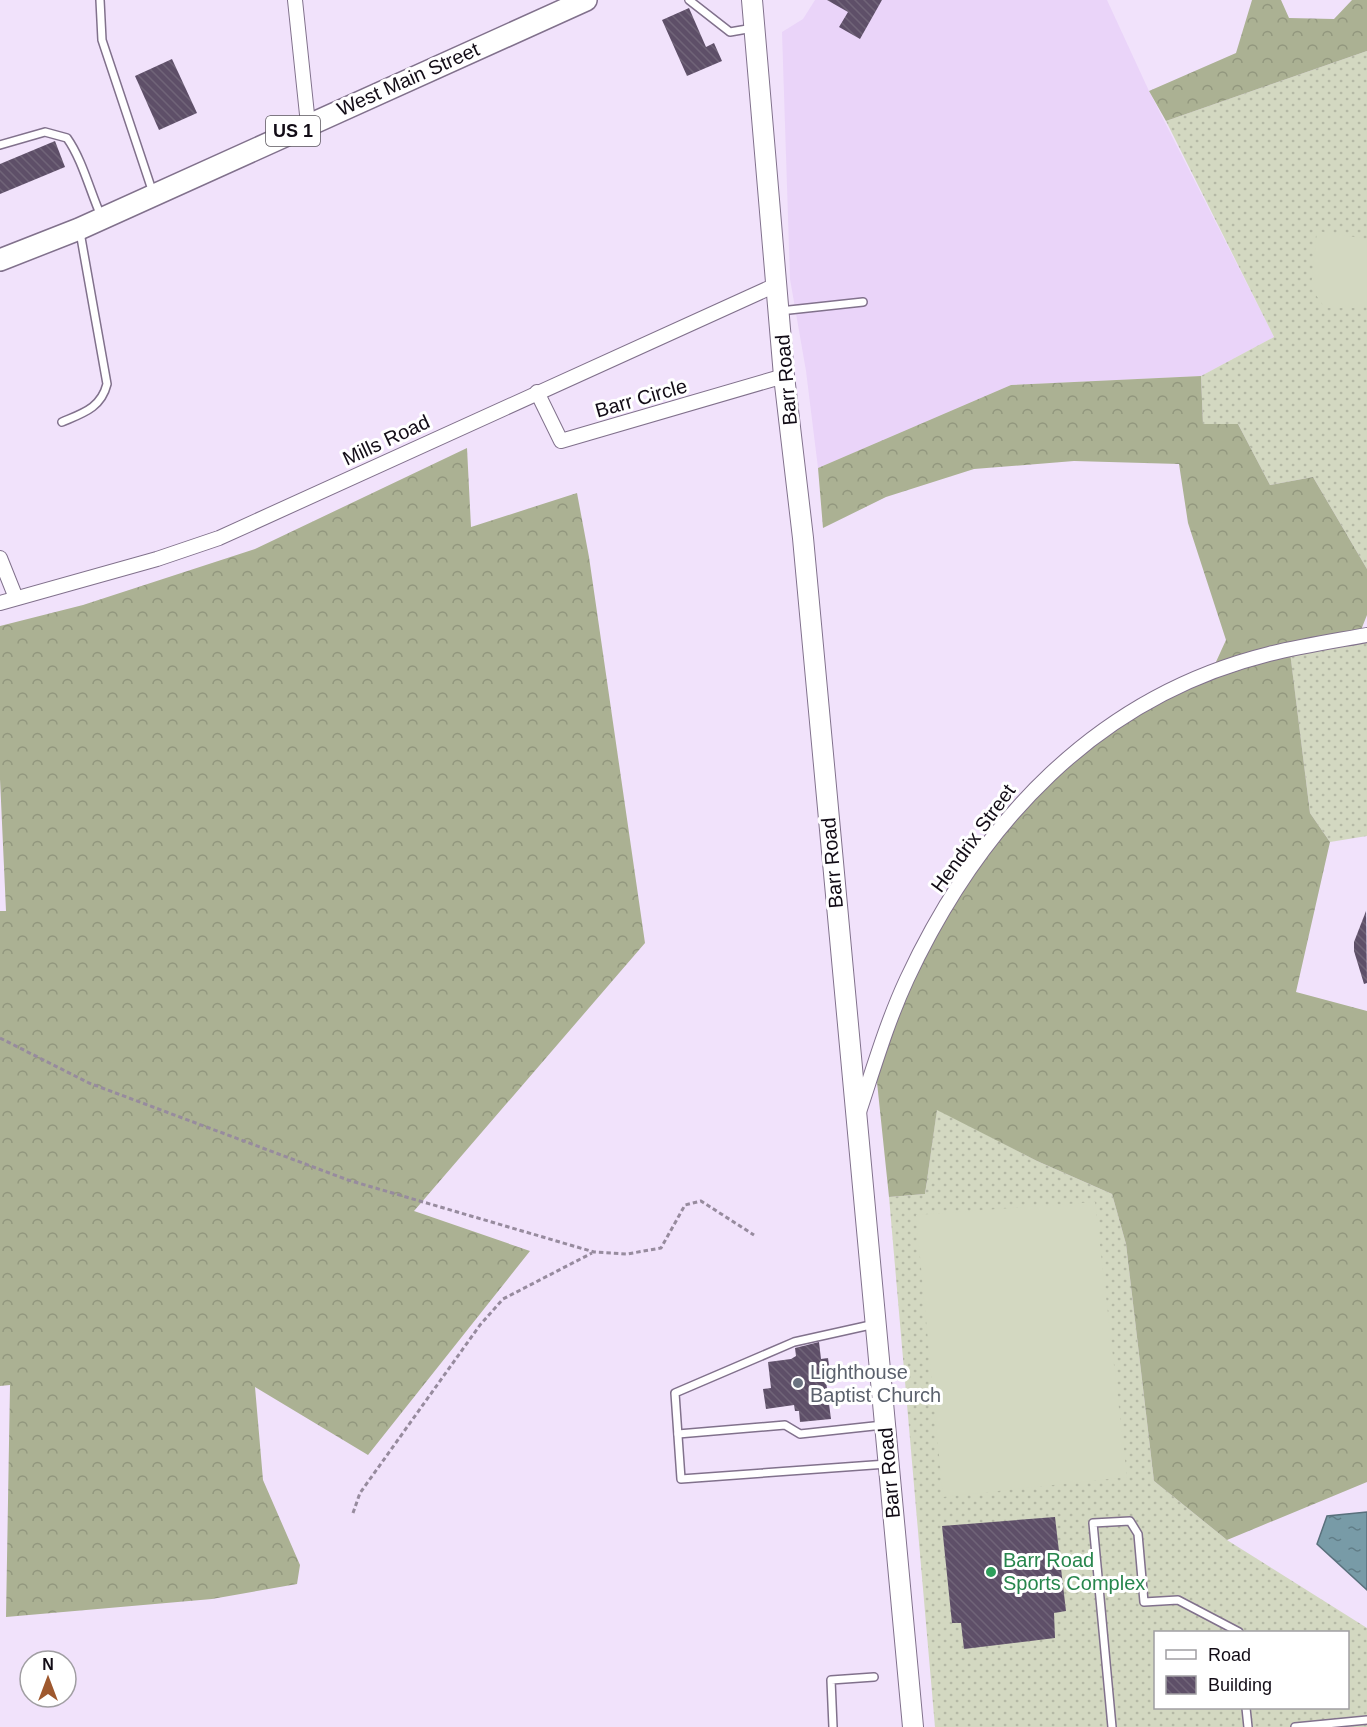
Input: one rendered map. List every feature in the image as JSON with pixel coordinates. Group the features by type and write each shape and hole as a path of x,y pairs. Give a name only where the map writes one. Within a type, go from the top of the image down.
{"main road":[{"name":"West Main Street","path":"0,261 153,196 559,5 586,0"}],"street":[{"path":"295,0 308,124"},
{"name":"Barr Road","path":"752,0 778,284 784,376 803,538 913,1727"},
{"name":"Mills Road","path":"0,603 157,559 219,538 778,284"},
{"name":"Barr Circle","path":"537,392 561,441 784,376"},
{"path":"0,558 16,598"},
{"name":"Hendrix Street","path":"856,1122 888,1023 935,924 968,872 1006,820 1060,763 1100,733 1181,687 1268,655 1367,635"}],"lane":[{"path":"100,0 102,40 153,196"},
{"path":"689,0 730,33 755,28"},
{"path":"0,145 45,132 67,138 76,153 102,219"},
{"path":"62,422 92,409 105,395 108,384 79,229"},
{"path":"780,311 862,302"},
{"path":"875,1324 833,1331 794,1342 675,1393 681,1479 888,1464"},
{"path":"678,1434 785,1425 800,1434 884,1425"},
{"path":"1112,1727 1093,1523 1130,1521 1138,1534 1144,1602 1178,1600 1237,1631"},
{"path":"833,1727 831,1680 874,1677"},
{"path":"1246,1709 1248,1727"},
{"path":"1295,1727 1367,1720"}],"path":[{"path":"0,1038 89,1083 348,1180 594,1252 627,1254 661,1248 686,1205 701,1201 754,1235"},
{"path":"352,1513 360,1493 480,1325 503,1299 594,1252"}],"shaded area":[{"path":"815,0 1107,0 1149,91 1274,337 1201,376 1011,385 818,468 806,371 790,279 782,32 803,19"}],"green space":[{"path":"1252,0 1281,0 1289,18 1334,19 1352,0 1367,0 1367,51 1166,121 1149,91 1236,53"},
{"path":"1367,51 1367,569 1313,477 1270,485 1238,424 1203,424 1201,376 1274,337 1166,121"},
{"path":"1317,231 1367,239 1367,303 1357,308 1325,308 1311,288"},
{"path":"1201,376 1203,424 1238,424 1270,485 1313,477 1367,569 1367,615 1361,630 1290,652 1310,813 1330,842 1296,992 1367,1011 1367,1482 1227,1540 1154,1481 1126,1244 1112,1194 1037,1161 937,1110 925,1194 889,1197 875,1063 906,980 1006,820 1100,733 1210,675 1226,640 1188,523 1179,464 1074,461 974,469 886,497 823,528 818,468 1011,385"},
{"path":"467,448 471,527 577,493 589,557 645,943 414,1211 530,1251 368,1455 255,1387 263,1480 300,1565 297,1584 212,1599 6,1617 10,1385 0,1386 0,911 6,911 0,779 0,626 83,605 255,549"},
{"path":"1367,641 1367,836 1330,842 1310,813 1290,653"},
{"path":"937,1109 1037,1161 1112,1194 1126,1244 1154,1481 1227,1540 1367,1628 1367,1727 935,1727 889,1197 925,1194"},
{"path":"1095,1202 1127,1477 943,1497 916,1215"}],"water":[{"path":"1367,1512 1367,1590 1317,1544 1327,1516"}],"building":[{"path":"827,0 882,0 860,39 839,27 848,12"},
{"path":"689,8 706,47 714,43 722,61 687,76 662,20"},
{"path":"172,59 197,113 159,130 135,76"},
{"path":"55,141 65,167 0,194 0,164"},
{"path":"1366,911 1367,983 1364,984 1354,951 1354,942"},
{"name":"Lighthouse Baptist Church","path":"819,1342 821,1359 828,1358 831,1380 826,1381 831,1419 800,1422 799,1411 795,1411 794,1405 766,1409 763,1389 771,1388 768,1362 791,1359 796,1356 795,1348"},
{"path":"1055,1517 1066,1611 1054,1613 1055,1638 964,1649 961,1623 952,1623 942,1526"}],"place":[{"name":"Lighthouse Baptist Church","path":"798,1383"},
{"name":"Barr Road Sports Complex","path":"991,1572"}]}
